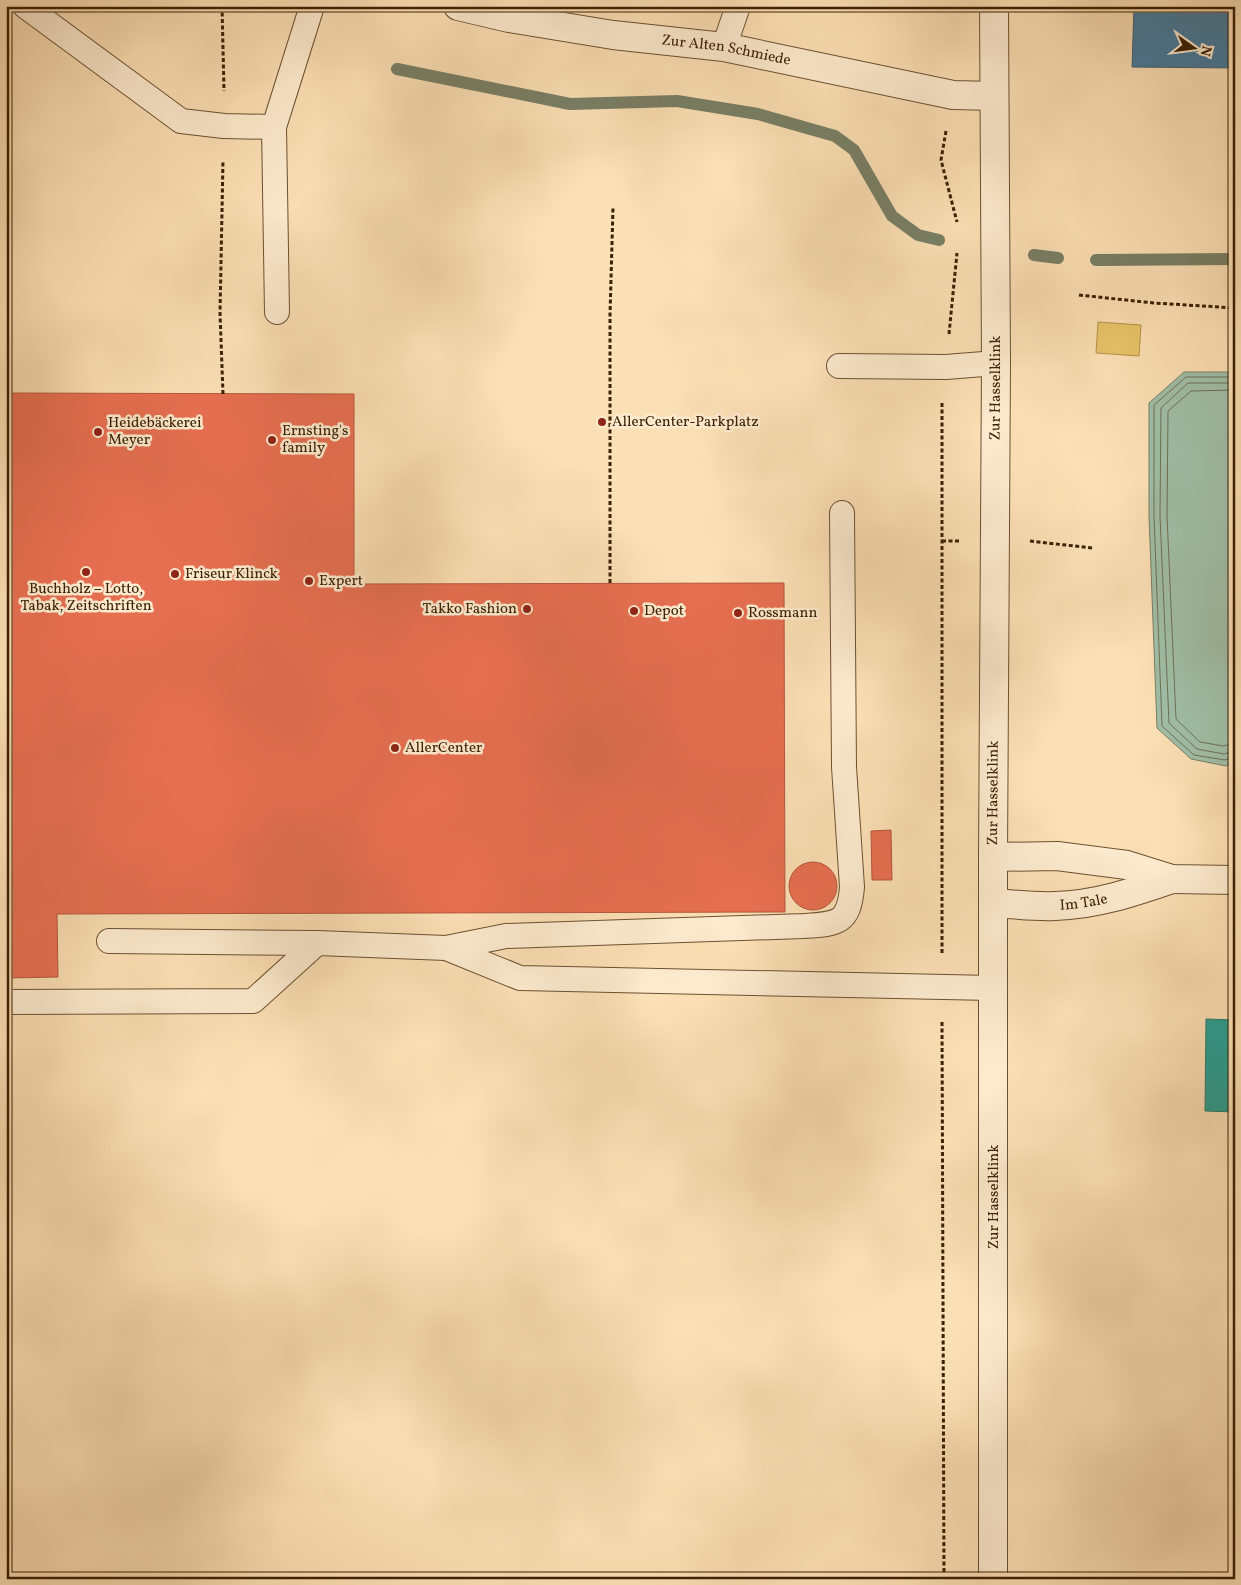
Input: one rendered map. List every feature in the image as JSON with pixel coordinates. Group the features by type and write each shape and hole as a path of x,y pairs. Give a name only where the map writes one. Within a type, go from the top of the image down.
{"street":[{"name":"Zur Alten Schmiede","path":"458,6 510,18 614,35 724,47 953,95 994,96"},
{"name":"Zur Hasselklink","path":"993,1579 992,988 996,363 994,6"},
{"name":"Im Tale","path":"993,857 1057,856 1127,866 1172,879 1235,880"},
{"name":"Im Tale","path":"993,904 1055,906 1087,902 1124,895 1172,879"}],"lane":[{"path":"25,6 181,121 224,126 274,127"},
{"path":"277,312 274,127 312,6"},
{"path":"724,47 738,6"},
{"path":"839,366 946,367 996,363"},
{"path":"110,941 446,948 506,936 804,926 828,924 840,919 851,907 852,887 844,767 842,513"},
{"path":"6,1002 253,1001 318,944"},
{"path":"446,948 520,978 992,988"}],"path":[{"path":"222,6 224,126 220,313 223,394"},
{"path":"953,95 941,160 959,230"},
{"path":"610,583 610,315 613,207"},
{"path":"946,367 957,250"},
{"path":"1079,295 1154,304 1235,308"},
{"path":"1035,541 1092,548"}],"water":[{"path":"1184,372 1235,372 1235,761 1226,766 1191,759 1157,728 1149,516 1149,403"}],"building: Wohnen":[{"path":"1098,322 1141,325 1139,356 1096,353"}],"building: Handel":[{"name":"AllerCenter","path":"6,393 354,394 354,584 784,583 785,912 57,914 58,977 6,978"},
{"path":"891,830 892,880 872,880 871,831"},
{"path":"808,862 818,862 830,869 837,881 837,891 830,903 818,910 808,910 800,906 793,899 789,891 789,881 793,873 800,866"}],"building: Schulen":[{"path":"1206,1019 1235,1020 1235,1112 1205,1111"}],"building: Öffentlich":[{"path":"1134,6 1235,6 1235,68 1132,67"}],"waterway":[{"path":"397,69 570,104 677,101 758,114 835,136 854,150 892,216 918,235 939,240"},
{"path":"1034,255 1058,258"},
{"path":"1096,260 1235,259"}],"place":[{"name":"AllerCenter-Parkplatz","path":"602,422"},
{"name":"Heidebäckerei Meyer","path":"98,432"},
{"name":"Ernsting's family","path":"272,440"},
{"name":"Buchholz – Lotto, Tabak, Zeitschriften","path":"86,572"},
{"name":"Friseur Klinck","path":"175,574"},
{"name":"Expert","path":"309,581"},
{"name":"Takko Fashion","path":"527,609"},
{"name":"Depot","path":"634,611"},
{"name":"Rossmann","path":"738,613"},
{"name":"AllerCenter","path":"395,748"}]}
